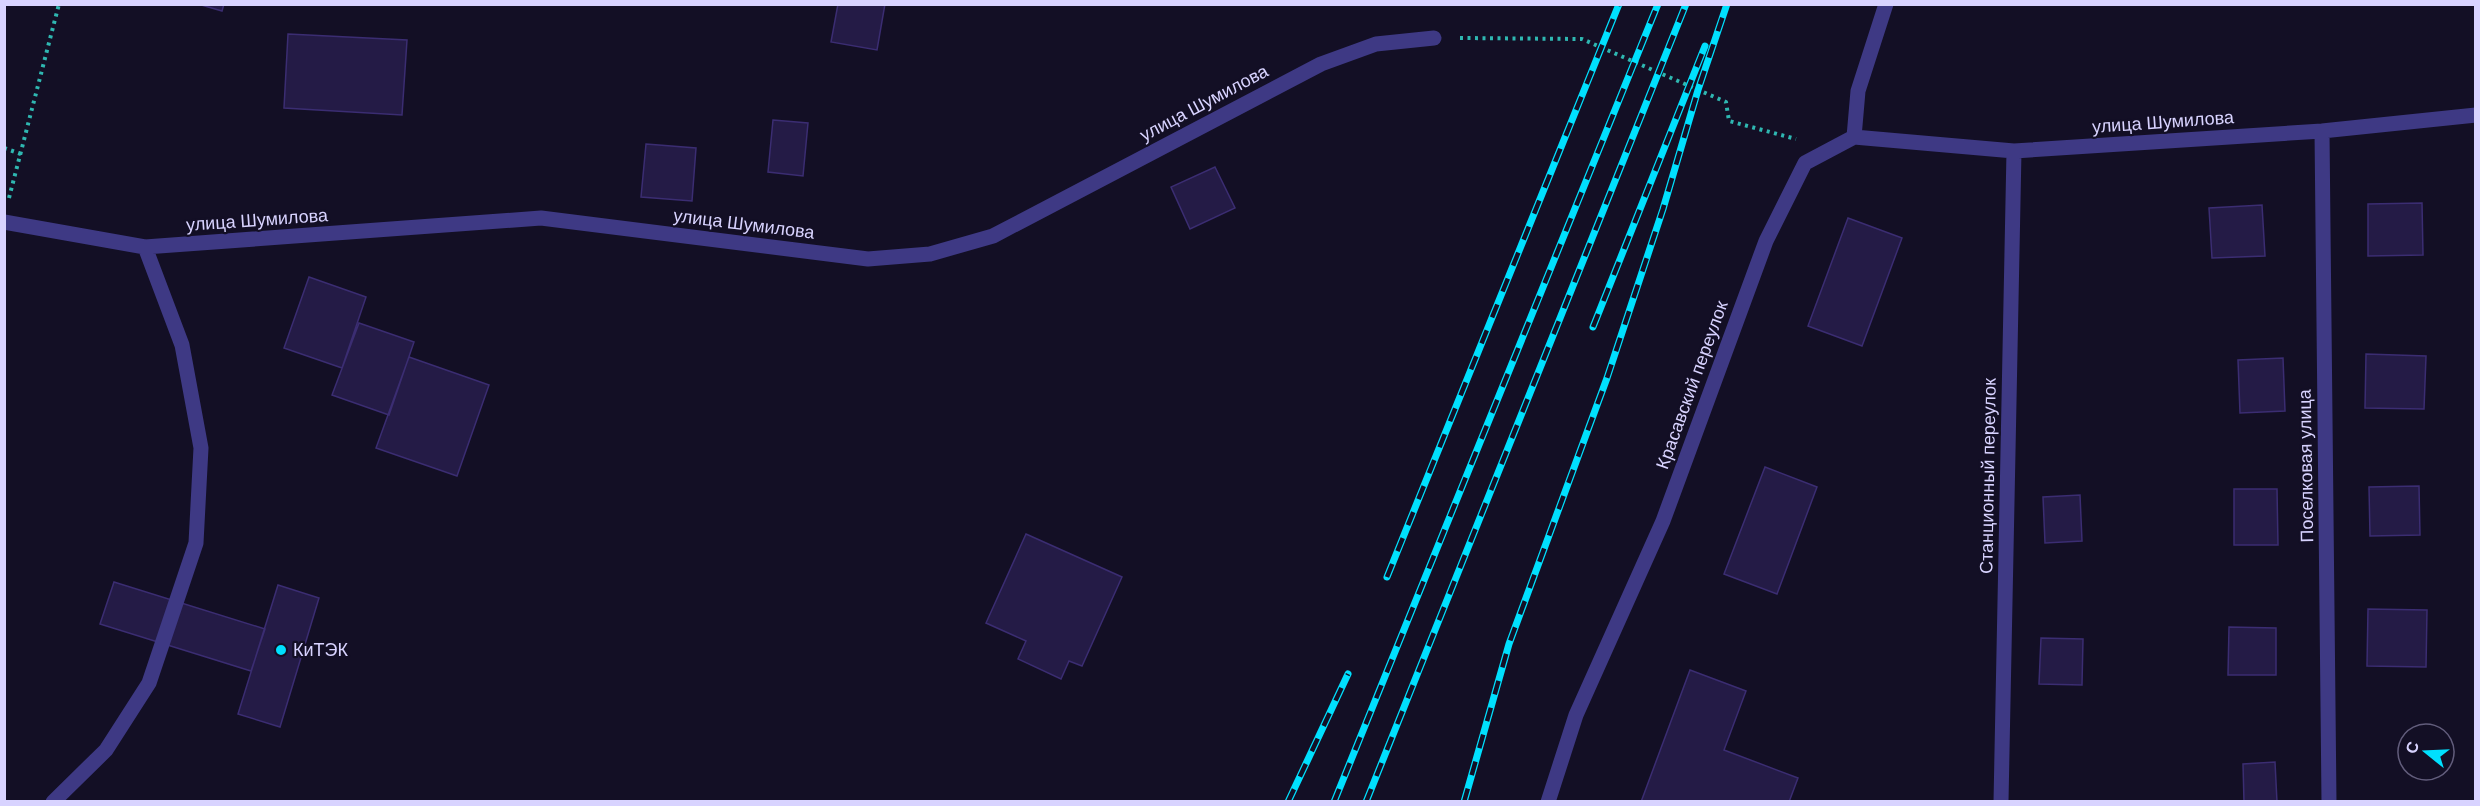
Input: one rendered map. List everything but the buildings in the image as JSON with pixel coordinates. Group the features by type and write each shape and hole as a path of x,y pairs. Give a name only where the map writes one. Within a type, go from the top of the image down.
{"street":[{"path":"1854,137 1858,91 1886,4"},
{"name":"улица Шумилова","path":"4,222 146,248 541,218 868,259 930,254 993,236 1321,64 1376,44 1434,38"},
{"name":"улица Шумилова","path":"1854,137 2014,151 2322,131 2475,115"},
{"name":"Поселковая улица","path":"2322,131 2329,801"},
{"name":"Красавский переулок","path":"1548,801 1576,715 1663,521 1766,241 1805,164 1854,137"},
{"name":"Станционный переулок","path":"2001,801 2014,151"},
{"path":"53,801 106,750 149,683 196,543 201,448 182,345 146,248"}],"path":[{"path":"7,205 59,4"},
{"path":"1434,38 1582,39 1726,102 1729,121 1797,139"},
{"path":"4,148 21,154"}],"railway":[{"path":"1387,577 1619,4"},
{"path":"1334,802 1658,4"},
{"path":"1366,802 1686,4"},
{"path":"1464,802 1509,644 1607,378 1727,4"},
{"path":"1593,327 1705,46"},
{"path":"1288,802 1348,674"}],"place":[{"name":"КиТЭК","path":"281,650"}]}
